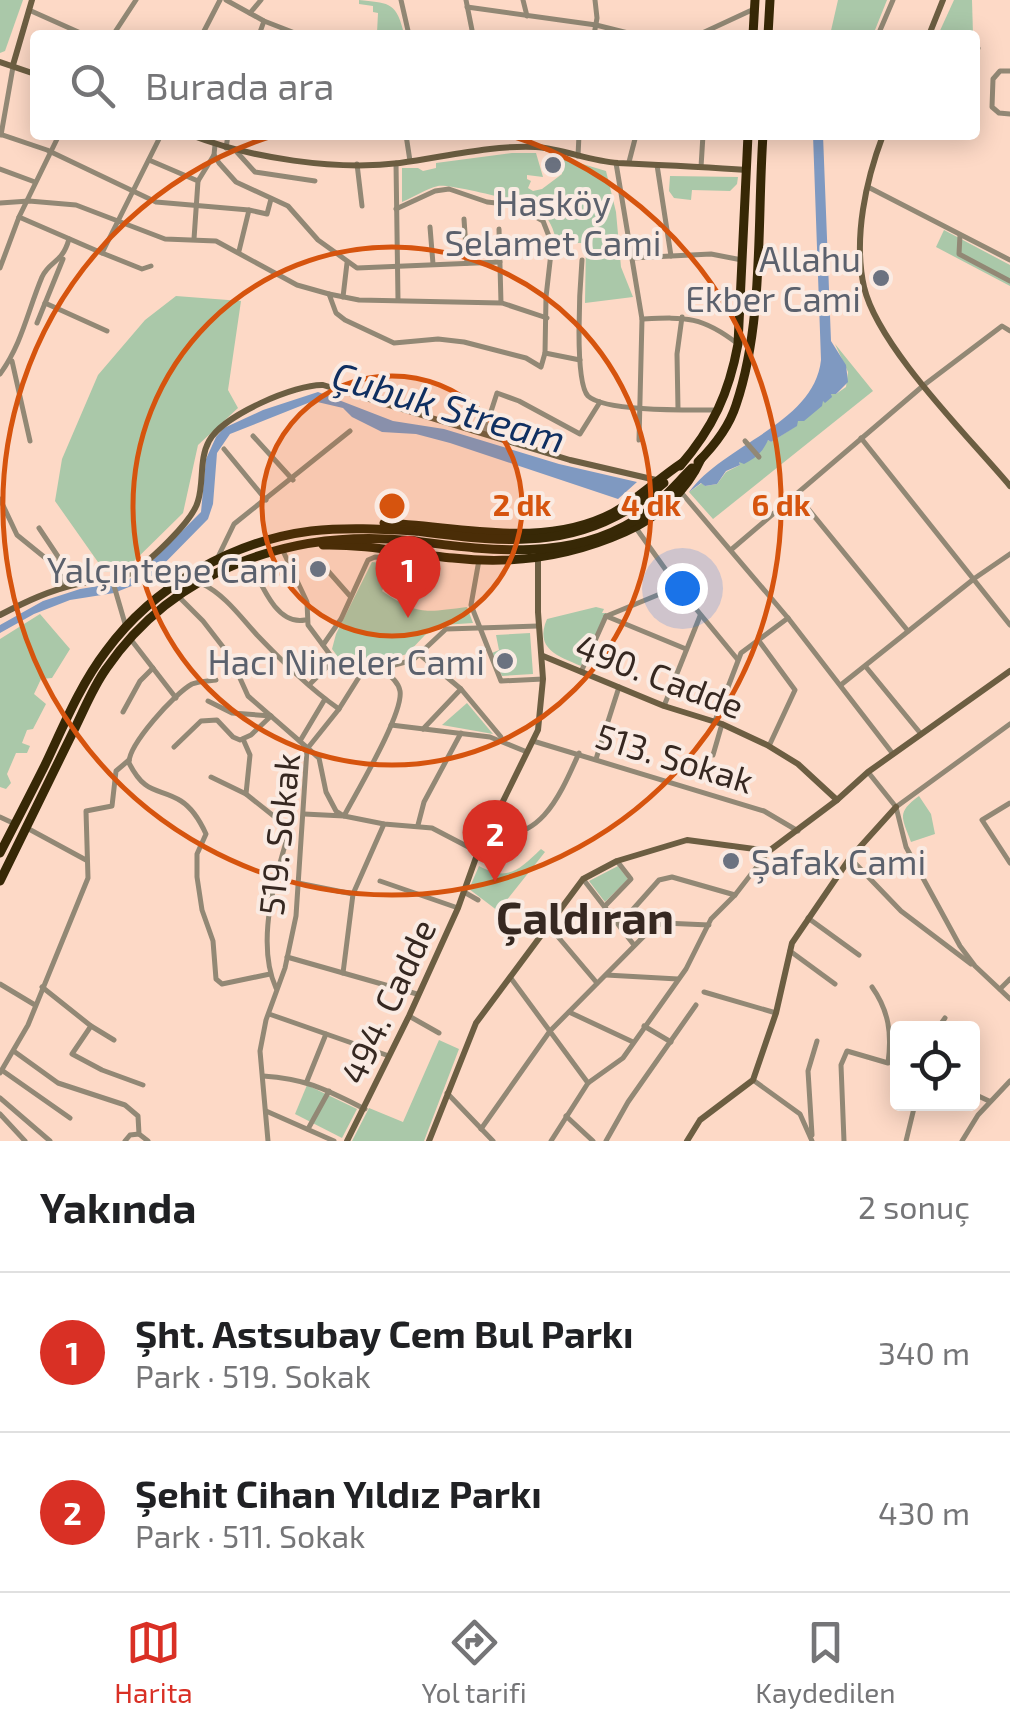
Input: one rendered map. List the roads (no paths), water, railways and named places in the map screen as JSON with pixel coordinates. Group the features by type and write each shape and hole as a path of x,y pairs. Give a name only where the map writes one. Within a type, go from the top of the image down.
{"highway":[{"path":"768,30 770,0"},
{"path":"753,30 755,5"},
{"path":"309,531 360,528 479,560 538,559 564,554 636,528 681,490 720,410 738,344 748,140"},
{"path":"0,881 105,670 131,639 177,595 198,581 248,558 339,537 370,536 521,551 584,540 632,522 693,465 717,441 737,403 752,329 763,140"},
{"path":"0,854 104,654 126,627 170,588 216,562 263,542 347,524 382,523 504,533 561,528 598,519 657,482 693,465"},
{"path":"413,541 511,542 576,533 627,513 657,482"},
{"path":"561,528 554,532 553,543 558,553 564,554"},
{"path":"503,560 511,557 515,548 514,540 504,533"},
{"path":"535,533 525,540 524,549 538,559"},
{"path":"535,533 550,545 538,559"}],"street":[{"path":"32,0 13,65 0,135 51,151 156,202 267,214 272,198"},
{"path":"115,30 136,0"},
{"path":"205,30 223,0 287,30"},
{"path":"250,13 261,0"},
{"path":"401,0 407,30"},
{"path":"522,0 528,16"},
{"path":"595,0 595,30"},
{"path":"880,30 893,0"},
{"path":"931,30 943,0"},
{"path":"472,30 466,3 616,30"},
{"path":"713,30 755,5"},
{"path":"29,10 73,30"},
{"path":"261,30 264,21"},
{"path":"60,30 63,26"},
{"path":"0,62 30,70"},
{"path":"1010,71 1000,71 993,78 992,107 998,113 1010,114"},
{"path":"0,268 26,201 56,140"},
{"path":"102,254 159,140"},
{"path":"204,140 284,159 357,164 396,164 502,148 540,147 616,163 747,170"},
{"path":"229,140 230,149 255,172 315,181"},
{"path":"407,140 410,161"},
{"path":"578,156 579,140"},
{"path":"629,162 635,140"},
{"path":"701,167 702,140"},
{"path":"881,140 865,186 864,286 876,318 924,384 1010,486"},
{"path":"194,238 198,181 214,155 215,144"},
{"path":"214,155 236,182 288,206 318,240 357,268 500,262"},
{"path":"149,160 198,181"},
{"path":"616,163 642,319 639,440"},
{"path":"357,164 362,206"},
{"path":"396,164 398,301"},
{"path":"657,164 671,256"},
{"path":"0,170 36,182"},
{"path":"865,186 1010,260"},
{"path":"329,294 336,313 345,320 394,343 438,338 464,342 526,358 541,366 552,244 543,221 532,212 449,189 435,191 396,209"},
{"path":"0,203 76,205 164,239 216,241 297,285 329,294 398,301 501,303 547,318"},
{"path":"238,251 249,210"},
{"path":"19,217 142,269 151,266"},
{"path":"464,220 467,263"},
{"path":"430,227 433,264"},
{"path":"499,230 501,303"},
{"path":"961,234 959,254 1010,281"},
{"path":"37,323 70,239"},
{"path":"630,258 711,254 742,260"},
{"path":"0,374 12,358 44,273 64,256"},
{"path":"582,260 578,314 582,334 580,385 589,396 600,402 639,408 720,410"},
{"path":"344,297 346,263"},
{"path":"45,303 107,331"},
{"path":"642,319 682,317 712,324 738,344"},
{"path":"678,410 677,354 682,317"},
{"path":"732,549 924,384 1002,326 1008,329"},
{"path":"545,352 580,360"},
{"path":"12,358 12,374 24,407 30,441"},
{"path":"0,615 64,588 112,582 129,575 184,525 198,504 203,460 208,442 219,428 310,384 323,385 369,404 657,482"},
{"path":"484,433 497,393 580,434 600,402"},
{"path":"216,562 234,524 350,431"},
{"path":"253,436 293,480"},
{"path":"862,438 1010,625"},
{"path":"746,441 759,458"},
{"path":"224,449 266,500"},
{"path":"681,490 842,684 893,754"},
{"path":"796,494 908,631"},
{"path":"0,499 2,510 18,535 59,569"},
{"path":"39,528 59,558 64,588"},
{"path":"636,528 738,660"},
{"path":"323,645 341,619 368,560 397,558 413,541"},
{"path":"281,548 307,602 305,620 334,660 308,685"},
{"path":"842,684 974,578 1010,554"},
{"path":"248,558 276,608 286,618 305,620"},
{"name":"490. Cadde","path":"538,559 538,626 543,656 769,746 798,764 838,800"},
{"path":"479,560 471,605 501,681 543,679"},
{"path":"328,570 350,596"},
{"path":"198,581 217,590 269,648 308,685 340,708"},
{"path":"112,582 126,627"},
{"path":"580,672 606,616 678,587"},
{"path":"177,595 203,620 230,656 248,696 319,758 329,800 344,816"},
{"path":"664,706 700,615"},
{"path":"606,616 687,649"},
{"path":"713,755 718,723 741,654 788,618"},
{"name":"519. Sokak","path":"268,1141 260,1051 287,958 298,883 306,749 340,708 361,674 413,660 446,629 538,626"},
{"path":"131,639 176,698"},
{"path":"759,641 796,690 769,746"},
{"path":"419,654 461,689 504,740"},
{"name":"494. Cadde","path":"347,1141 409,1016 458,908 478,852 538,730 543,656"},
{"path":"865,666 921,734"},
{"path":"344,816 400,701 396,681 379,667"},
{"path":"123,712 152,668"},
{"path":"551,1141 588,1083 623,1058 698,950 708,924 769,851 838,800 868,772 1010,671"},
{"path":"216,680 196,682 176,698 132,746 129,760 134,772 152,790 179,799 206,834 197,854 197,877 202,910 213,941 216,979 222,984 270,974"},
{"path":"596,759 619,687"},
{"path":"422,729 461,689"},
{"path":"300,740 325,698"},
{"path":"208,700 232,713 272,716"},
{"path":"174,747 201,720 217,720 233,738 243,739 272,716"},
{"path":"687,1141 700,1120 753,1080 776,1012 790,951 850,858 896,807 1010,724"},
{"path":"391,725 504,740 527,752"},
{"path":"418,826 424,802 462,733"},
{"path":"243,739 250,755 246,794"},
{"name":"513. Sokak","path":"533,740 764,811 798,831"},
{"path":"488,832 506,837 524,833 563,788 580,753"},
{"path":"70,1118 1,1072 16,1052 88,878 86,811 112,806 116,771 129,760"},
{"path":"868,772 896,807 906,847 935,903 975,966"},
{"path":"211,777 266,807 290,829 272,889 270,974 277,990"},
{"path":"1010,803 982,820 1010,863"},
{"path":"304,814 432,828 478,852"},
{"path":"0,817 15,824"},
{"path":"344,973 353,894 384,824"},
{"path":"26,828 86,860"},
{"path":"429,1141 476,1024 583,878 617,860 687,840 769,851"},
{"path":"850,858 901,911 975,966 1010,999"},
{"path":"604,906 632,879 617,860"},
{"path":"583,878 634,945"},
{"path":"619,925 659,880 672,878 735,895"},
{"path":"380,881 458,908"},
{"path":"298,883 353,894"},
{"path":"464,892 478,900"},
{"path":"808,918 859,954"},
{"path":"481,1129 550,1032 653,927 664,923 708,924"},
{"path":"548,925 596,984"},
{"path":"790,951 835,984"},
{"path":"287,958 417,994"},
{"path":"605,975 678,979"},
{"path":"509,976 588,1083"},
{"path":"1000,988 1010,979"},
{"path":"0,984 36,1005"},
{"path":"42,987 114,1040"},
{"path":"844,1141 841,1065 847,1051 888,1063 892,1040 888,1019 872,987"},
{"path":"704,992 776,1012"},
{"path":"606,1141 628,1102 696,1005"},
{"path":"569,1012 633,1042"},
{"path":"268,1013 389,1056"},
{"path":"409,1016 440,1034"},
{"path":"91,1026 72,1054 143,1085"},
{"path":"644,1026 671,1042"},
{"path":"307,1082 326,1034"},
{"path":"812,1138 808,1071 817,1041"},
{"path":"16,1052 58,1083 126,1105 138,1116 140,1134 148,1141"},
{"path":"263,1076 307,1082 364,1108"},
{"path":"753,1080 800,1114 812,1138"},
{"path":"962,1141 989,1102 1010,1081"},
{"path":"308,1130 329,1091"},
{"path":"447,1093 493,1141"},
{"path":"980,1097 989,1102"},
{"path":"0,1098 50,1141"},
{"path":"266,1111 334,1141"},
{"path":"906,1141 913,1111"},
{"path":"0,1114 24,1141"},
{"path":"566,1116 593,1141"},
{"path":"125,1141 130,1135 140,1134"}],"water":[{"path":"813,140 823,140 831,341 846,365 848,382 804,421 798,421 797,426 771,442 768,440 753,459 726,471 717,484 701,483 689,492 705,475 786,417 802,401 815,382 821,360"},
{"path":"318,392 393,421 444,429 559,464 637,482 618,499 450,443 416,434 382,432 343,408 313,401 230,434 217,453 208,519 149,579 114,593 70,600 0,633 0,625 43,601 80,589 123,582 139,574 201,512 206,459 224,428"}],"place":[{"name":"Hasköy Selamet Cami","path":"553,165"},
{"name":"Allahu Ekber Cami","path":"881,278"},
{"name":"Yalçıntepe Cami","path":"318,569"},
{"name":"Şht. Astsubay Cem Bul Parkı","path":"408,618"},
{"name":"Hacı Nineler Cami","path":"505,661"},
{"name":"Şafak Cami","path":"731,861"},
{"name":"Şehit Cihan Yıldız Parkı","path":"495,882"}],"district":[{"name":"Çaldıran","path":"585,916"}],"water label":[{"name":"Çubuk Stream","path":"449,406"}]}
